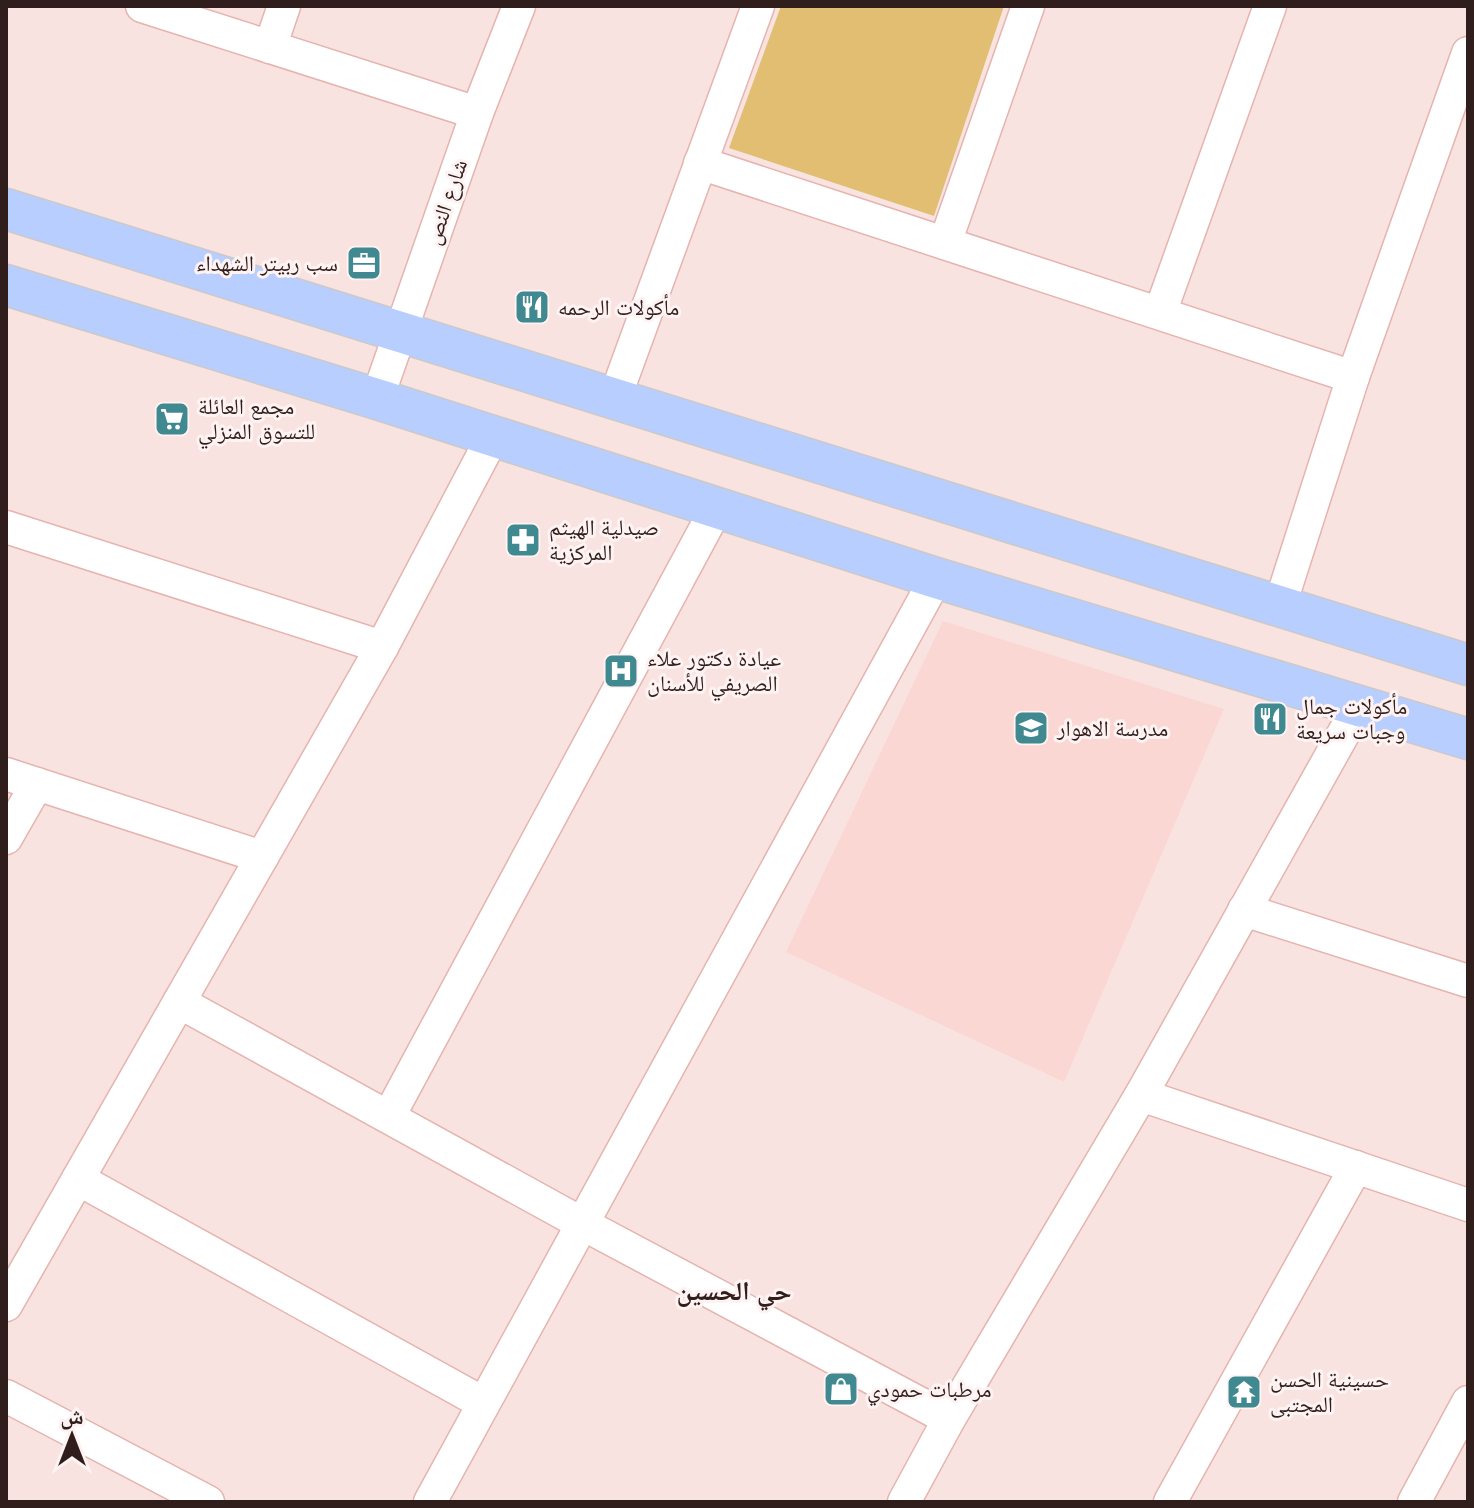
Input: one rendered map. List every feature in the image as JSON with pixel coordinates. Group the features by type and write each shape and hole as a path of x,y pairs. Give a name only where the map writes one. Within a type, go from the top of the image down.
{"main road":[{"path":"6,209 1280,605 1466,656"},
{"path":"6,285 377,399 936,578 1468,739"}],"street":[{"path":"142,6 477,113"},
{"path":"270,47 284,6"},
{"name":"شارع النص","path":"377,399 477,113 519,6"},
{"path":"614,400 758,6"},
{"path":"945,243 1028,6"},
{"path":"1160,313 1270,6"},
{"path":"1280,605 1353,377 1462,93 1468,53"},
{"path":"700,163 1353,377"},
{"path":"6,1305 382,647 492,438"},
{"path":"389,1116 716,509"},
{"path":"6,527 382,647"},
{"path":"430,1502 936,578"},
{"path":"904,1502 949,1419 1141,1095 1360,704"},
{"path":"6,774 262,857"},
{"path":"6,838 37,784"},
{"path":"1244,910 1468,981"},
{"path":"179,1002 581,1223 949,1419"},
{"path":"1141,1095 1468,1205"},
{"path":"1170,1502 1356,1167"},
{"path":"78,1179 483,1403"},
{"path":"6,1396 208,1502"},
{"path":"1414,1502 1465,1416"}],"shaded area":[{"path":"781,6 1004,6 934,216 729,148"},
{"path":"943,621 1224,709 1064,1082 786,952"}],"place":[{"name":"سب ربيتر الشهداء","path":"364,263"},
{"name":"مأكولات الرحمه","path":"532,307"},
{"name":"مجمع العائلة للتسوق المنزلي","path":"172,419"},
{"name":"صيدلية الهيثم المركزية","path":"523,540"},
{"name":"عيادة دكتور علاء الصريفي للأسنان","path":"621,671"},
{"name":"مأكولات جمال وجبات سريعة","path":"1270,719"},
{"name":"مدرسة الاهوار","path":"1031,728"},
{"name":"مرطبات حمودي","path":"841,1389"},
{"name":"حسينية الحسن المجتبى","path":"1244,1392"}],"district":[{"name":"حي الحسين","path":"734,1291"}]}
